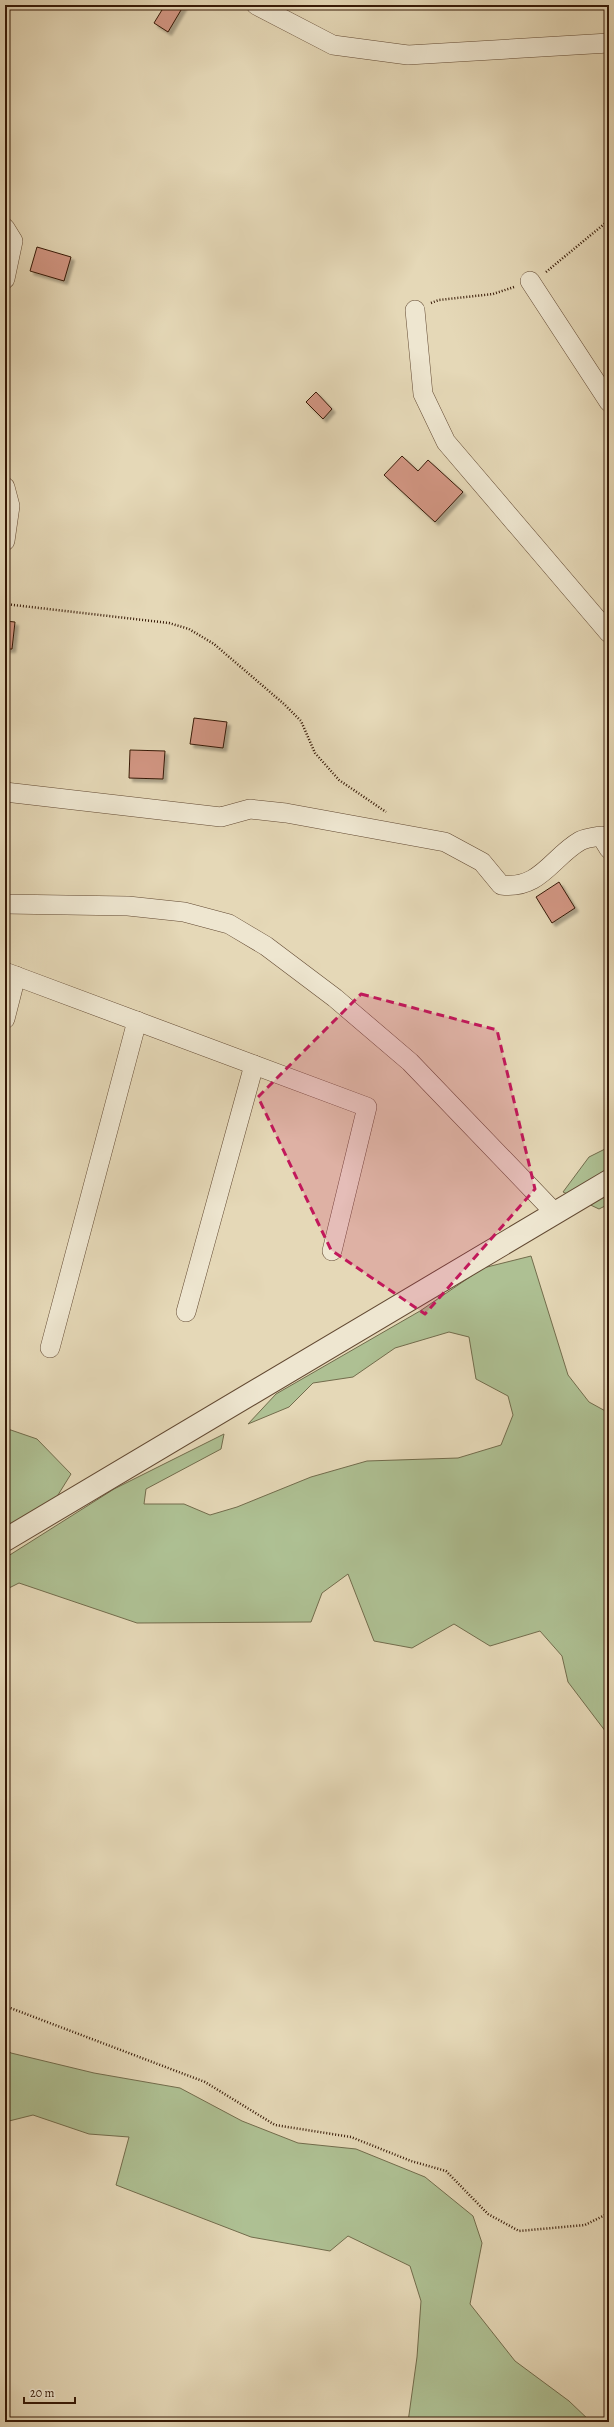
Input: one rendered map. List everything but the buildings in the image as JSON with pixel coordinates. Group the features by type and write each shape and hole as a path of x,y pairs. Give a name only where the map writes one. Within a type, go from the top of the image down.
{"street":[{"path":"256,5 333,45 408,54 609,43"},
{"path":"5,228 13,241 5,279"},
{"path":"530,281 609,402"},
{"path":"415,310 423,394 446,442 609,633"},
{"path":"5,487 10,506 5,540"},
{"path":"5,792 221,817 250,809 286,813 445,842 482,862 500,886 516,887 546,871 580,841 601,836 609,849"},
{"path":"5,904 136,907 184,912 229,924 266,946 335,998 410,1062 555,1213"},
{"path":"5,1019 10,974 367,1107 332,1250"},
{"path":"50,1348 137,1021"},
{"path":"186,1312 254,1064"},
{"path":"5,1540 609,1181"}],"path":[{"path":"5,604 169,623 188,629 214,644 284,704 301,721 315,753 339,780 388,813"},
{"path":"5,2006 205,2082 275,2125 352,2137 411,2161 446,2171 488,2214 519,2231 585,2225 609,2214"}],"highlighted area":[{"path":"361,994 497,1030 535,1189 425,1314 331,1250 258,1097"}],"green space":[{"path":"609,1147 609,1204 599,1209 563,1192 589,1157"},
{"path":"531,1256 568,1375 589,1402 609,1413 609,1736 568,1682 562,1656 540,1631 490,1646 454,1624 412,1648 374,1641 348,1574 322,1593 311,1622 137,1623 19,1583 5,1590 5,1558 114,1489 224,1434 221,1449 146,1489 144,1504 184,1504 210,1515 237,1507 311,1477 367,1461 458,1458 501,1445 513,1415 508,1396 476,1379 469,1337 449,1332 395,1348 353,1377 313,1383 289,1407 248,1424 276,1394 420,1311 483,1268"},
{"path":"5,1428 37,1439 71,1474 53,1503 5,1527"},
{"path":"5,2049 11,2053 94,2073 180,2088 242,2121 298,2143 356,2149 425,2177 473,2216 482,2243 470,2304 515,2361 569,2401 591,2422 408,2422 417,2357 421,2301 410,2266 348,2236 330,2251 251,2237 116,2185 129,2137 89,2134 33,2115 5,2122"}]}
